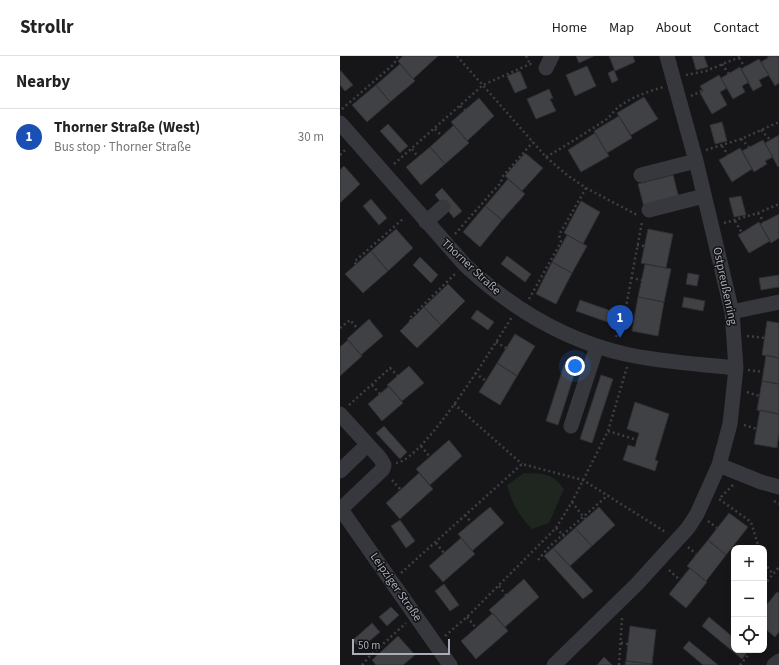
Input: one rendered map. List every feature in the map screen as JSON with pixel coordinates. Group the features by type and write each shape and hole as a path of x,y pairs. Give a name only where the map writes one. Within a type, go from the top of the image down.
{"street":[{"name":"Ostpreußenring","path":"554,665 616,606 678,540 697,514 719,465 742,369 732,312 712,225 667,56"},
{"name":"Thorner Straße","path":"342,114 426,222 446,245 487,285 523,303 554,328 597,346 634,356 742,369"},
{"path":"641,175 695,157"},
{"path":"649,210 704,196"},
{"path":"426,222 443,207"},
{"path":"732,312 779,302"},
{"path":"571,426 597,346"},
{"path":"343,411 367,445 380,458 384,465"},
{"path":"340,471 367,445"},
{"name":"Leipziger Straße","path":"384,465 383,469 340,509 450,665"},
{"path":"719,465 761,482 779,487"},
{"path":"774,665 779,661"}],"path":[{"path":"342,114 361,92 394,64 398,56"},
{"path":"457,56 533,142 567,175 586,188 643,218 625,312 615,340 621,341"},
{"path":"526,56 530,64"},
{"path":"546,156 609,120 615,110 645,92 706,71 742,56"},
{"path":"739,58 745,67"},
{"path":"388,160 392,166 483,85 530,64 549,62"},
{"path":"722,64 729,74"},
{"path":"361,92 364,95"},
{"path":"460,106 465,110"},
{"path":"695,157 779,122"},
{"path":"435,128 442,136"},
{"path":"761,130 770,140"},
{"path":"741,138 749,147"},
{"path":"448,231 453,236 496,191 503,176 533,142"},
{"path":"722,146 728,156"},
{"path":"412,149 418,157"},
{"path":"340,154 345,150"},
{"path":"384,465 402,463 421,446 454,404 523,303 543,277 558,249 560,242 559,235 586,188"},
{"path":"712,225 735,221 779,205"},
{"path":"758,213 764,222"},
{"path":"471,216 474,219"},
{"path":"356,264 354,262 404,218"},
{"path":"735,221 742,232"},
{"path":"637,245 644,246"},
{"path":"411,320 409,319 456,273"},
{"path":"631,278 642,280"},
{"path":"523,303 535,302"},
{"path":"625,312 635,314"},
{"path":"340,328 350,320 358,329"},
{"path":"735,335 765,338"},
{"path":"496,342 506,348"},
{"path":"436,644 467,617 556,528 572,502 608,431 628,364"},
{"path":"343,411 390,368 398,376"},
{"path":"742,369 763,372"},
{"path":"475,373 486,381"},
{"path":"372,385 380,394"},
{"path":"747,392 759,396"},
{"path":"454,404 522,464 583,480 678,540"},
{"path":"743,425 757,429"},
{"path":"608,431 637,440"},
{"path":"421,446 430,456"},
{"path":"391,581 436,543 522,464"},
{"path":"735,483 719,499 751,522 758,545"},
{"path":"538,560 550,546 585,518 608,495"},
{"path":"572,502 585,518"},
{"path":"465,515 471,522"},
{"path":"556,528 564,536"},
{"path":"436,543 444,553"},
{"path":"767,566 773,574"},
{"path":"767,581 773,574 778,571 779,566"},
{"path":"499,586 506,595"},
{"path":"616,606 622,616 619,665"},
{"path":"362,665 378,648 415,615"},
{"path":"467,617 476,628"},
{"path":"621,643 628,644"},
{"path":"378,648 381,651"},
{"path":"740,665 750,653"}],"shaded area":[{"path":"524,473 547,475 555,479 564,489 549,523 532,529 516,509 507,485"}],"building":[{"path":"403,56 438,56 413,79 398,61"},
{"path":"576,56 594,56 579,63"},
{"path":"609,56 633,56 635,62 615,71"},
{"path":"692,56 704,56 708,67 696,70"},
{"path":"771,56 779,56 779,83 775,86 761,62"},
{"path":"759,59 769,75 759,80 762,86 753,91 741,69"},
{"path":"400,64 415,81 390,102 376,85"},
{"path":"587,66 596,86 575,96 566,75"},
{"path":"740,67 749,82 742,86 745,92 733,99 721,78"},
{"path":"340,70 353,85 345,91 340,85"},
{"path":"614,70 618,80 612,83 608,73"},
{"path":"520,71 527,88 515,93 507,76"},
{"path":"719,75 727,88 720,92 727,105 712,114 700,93 703,91 700,86"},
{"path":"376,85 390,102 367,122 352,105"},
{"path":"549,89 553,98 550,99 556,111 536,119 527,99"},
{"path":"644,97 658,119 631,135 617,113"},
{"path":"479,98 494,116 467,141 451,122"},
{"path":"619,116 632,138 607,153 594,131"},
{"path":"722,122 727,141 715,144 710,125"},
{"path":"388,124 408,146 400,153 380,131"},
{"path":"454,125 469,143 445,164 430,147"},
{"path":"595,133 609,156 581,172 568,150"},
{"path":"779,135 779,166 778,167 765,143"},
{"path":"763,140 773,157 765,161 767,164 754,172 742,151"},
{"path":"430,147 445,164 421,185 406,167"},
{"path":"740,148 752,169 732,182 719,160"},
{"path":"525,153 543,168 522,191 505,176"},
{"path":"344,166 360,184 340,203 340,170"},
{"path":"673,175 679,198 644,207 638,184"},
{"path":"508,179 525,194 502,220 485,206"},
{"path":"442,188 462,211 454,218 435,195"},
{"path":"741,196 746,215 734,217 729,198"},
{"path":"371,199 387,218 379,225 363,206"},
{"path":"581,201 600,212 583,244 564,233"},
{"path":"485,206 502,220 480,247 463,232"},
{"path":"779,214 779,238 771,243 760,224"},
{"path":"759,222 770,241 749,253 738,235"},
{"path":"396,229 413,248 388,271 371,251"},
{"path":"648,229 673,234 666,268 641,263"},
{"path":"567,235 587,246 572,273 552,262"},
{"path":"371,251 388,271 363,293 345,274"},
{"path":"507,256 531,274 525,282 501,264"},
{"path":"420,257 438,275 431,283 413,265"},
{"path":"552,262 572,273 556,304 536,294"},
{"path":"645,264 671,269 664,302 638,297"},
{"path":"688,273 699,275 697,286 686,284"},
{"path":"779,275 779,287 761,290 759,278"},
{"path":"448,284 465,301 441,325 424,307"},
{"path":"638,297 664,302 658,336 632,331"},
{"path":"684,297 705,301 703,311 682,307"},
{"path":"580,300 620,314 616,325 576,311"},
{"path":"424,307 441,325 417,348 400,331"},
{"path":"477,310 494,322 488,330 471,318"},
{"path":"369,319 383,336 361,355 347,339"},
{"path":"767,321 779,323 779,358 762,355"},
{"path":"515,334 535,346 517,376 497,363"},
{"path":"348,340 362,356 340,376 340,347"},
{"path":"766,355 779,358 779,384 762,381"},
{"path":"497,363 517,376 500,405 479,392"},
{"path":"564,365 576,369 558,425 546,421"},
{"path":"409,366 424,383 402,401 387,385"},
{"path":"601,375 613,379 592,443 580,439"},
{"path":"762,381 779,384 779,414 757,410"},
{"path":"389,386 403,403 382,421 368,404"},
{"path":"635,402 669,414 655,460 658,461 655,471 623,460 628,445 635,447 639,433 627,429"},
{"path":"760,410 779,414 777,448 754,444"},
{"path":"384,426 407,452 400,459 376,433"},
{"path":"449,440 462,456 430,485 416,469"},
{"path":"419,473 433,489 400,519 386,503"},
{"path":"490,507 504,523 472,551 458,534"},
{"path":"599,507 615,525 592,546 575,528"},
{"path":"729,513 748,527 734,545 731,545 731,549 726,555 708,540"},
{"path":"400,520 415,541 406,548 391,526"},
{"path":"575,528 592,546 570,566 553,548"},
{"path":"461,538 475,554 443,582 429,566"},
{"path":"708,540 726,555 706,581 687,566"},
{"path":"553,548 593,591 583,599 544,556"},
{"path":"690,568 707,582 686,608 669,594"},
{"path":"524,579 539,597 505,627 489,610"},
{"path":"444,584 459,605 450,611 435,591"},
{"path":"777,592 779,593 779,632 775,637 767,630 767,604"},
{"path":"391,607 399,615 387,626 379,617"},
{"path":"493,613 508,631 476,659 461,641"},
{"path":"709,617 731,635 731,650 702,626"},
{"path":"372,623 380,632 360,649 353,640"},
{"path":"630,626 656,630 652,664 626,661"},
{"path":"398,636 415,655 403,665 376,665 372,660"},
{"path":"689,641 718,665 703,665 683,648"},
{"path":"735,653 747,653 742,659"},
{"path":"604,657 612,665 597,665"},
{"path":"626,661 652,664 652,665 625,665"}],"place":[{"name":"Thorner Straße (West)","path":"620,338"}]}
